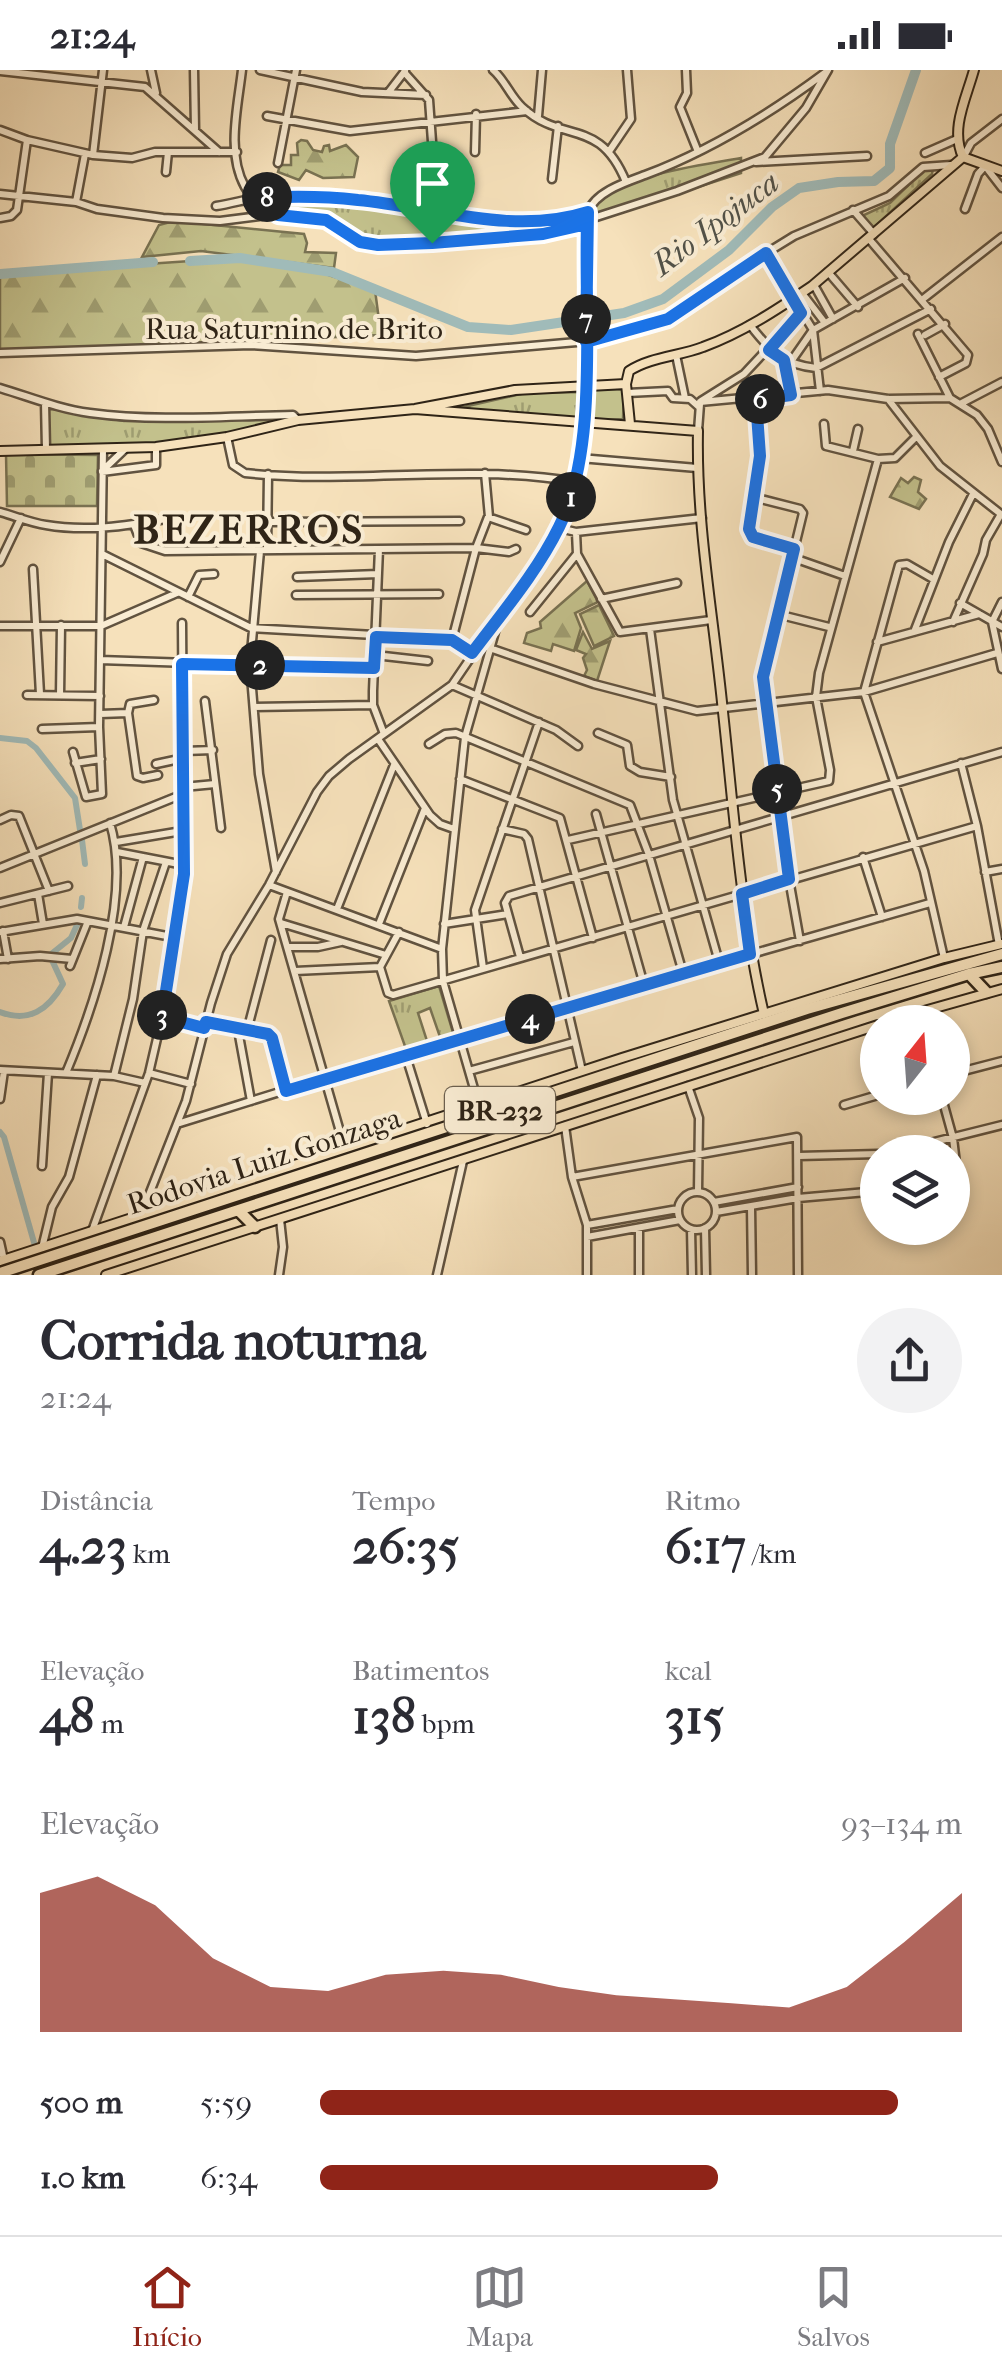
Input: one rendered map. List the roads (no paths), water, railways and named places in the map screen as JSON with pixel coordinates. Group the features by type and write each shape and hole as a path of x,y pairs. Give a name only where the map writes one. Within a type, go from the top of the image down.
{"highway":[{"name":"Rodovia Luiz Gonzaga","path":"0,1273 1001,948"},
{"name":"Rodovia Luiz Gonzaga","path":"39,1275 842,1013 969,974 1002,968"},
{"path":"969,974 986,992"},
{"path":"238,1212 255,1227"}],"main road":[{"path":"964,158 958,122 974,70"},
{"path":"630,424 627,388 629,371 634,367 692,350 750,325 792,300 964,158 1002,170"},
{"path":"0,451 156,447 227,437 298,420 415,408 515,390 584,385 627,388"},
{"path":"415,408 698,431 697,468 711,620 742,894 764,1014"},
{"path":"944,958 1001,948"},
{"name":"BR-232","path":"2,1261 944,958"},
{"path":"951,1005 1002,989"},
{"name":"BR-232","path":"106,1275 860,1031"}],"street":[{"path":"76,202 89,155 103,70"},
{"path":"151,70 156,94"},
{"path":"194,70 194,130"},
{"path":"242,70 235,120 236,152 244,185 275,214"},
{"path":"260,70 295,74 362,92 426,95"},
{"path":"493,70 526,111"},
{"path":"538,116 542,70"},
{"path":"610,150 631,119 627,70"},
{"path":"686,70 688,92 680,108 698,152"},
{"path":"141,1216 192,1084 227,954 270,885 318,792 329,776 452,685 559,528 576,482 580,458 587,219 598,198 698,152 827,70"},
{"path":"0,194 76,202 108,211 202,220 275,214 326,220 360,242 378,245 528,235 587,219 764,158 806,108 827,70"},
{"path":"0,71 56,73 140,86 156,94 219,152"},
{"path":"388,94 405,71 426,95 437,211"},
{"path":"278,163 295,74"},
{"path":"267,116 350,132 526,111 598,141 610,150 626,182"},
{"path":"475,152 476,114"},
{"path":"964,158 972,143 1001,119"},
{"path":"552,179 558,126"},
{"path":"0,130 89,155 132,158 168,152 236,152"},
{"path":"925,153 958,139"},
{"path":"0,218 14,213 20,196 27,140"},
{"path":"166,172 168,152"},
{"path":"755,162 867,156"},
{"name":"Rua Saturnino de Brito","path":"0,353 252,345 416,356 586,342 668,319 766,253 819,224 889,196 918,170 928,165 951,165"},
{"path":"965,210 978,174 985,166 1002,188"},
{"path":"216,206 258,198 307,196 468,218 587,219"},
{"path":"853,210 964,348 968,360 939,377"},
{"path":"924,299 1002,237"},
{"path":"766,253 813,330 820,392"},
{"path":"828,272 858,307"},
{"path":"791,395 787,362 813,330 905,278"},
{"path":"814,285 829,321"},
{"path":"802,293 829,321"},
{"path":"750,325 769,350 787,362 816,368 931,308"},
{"path":"700,405 737,380 801,313"},
{"path":"945,324 922,334 939,377 950,398 977,416 988,429 1002,462"},
{"path":"676,355 685,398"},
{"path":"960,404 1002,382"},
{"path":"0,388 45,403 120,416 293,414 298,420"},
{"path":"627,388 668,391 676,399 685,398 700,405 820,392 888,399 950,398"},
{"path":"888,399 940,466 1001,514 986,540 953,622"},
{"path":"756,400 760,456 751,535 844,576"},
{"path":"45,403 46,448"},
{"path":"698,431 700,405"},
{"path":"824,424 825,446 878,459 895,458 915,438"},
{"path":"853,451 858,429"},
{"path":"227,437 233,464 240,471 485,473 576,482"},
{"path":"102,472 156,465 156,447"},
{"path":"102,472 125,449"},
{"path":"73,752 84,794 90,798 104,792 99,727 104,450"},
{"path":"580,458 697,468"},
{"path":"568,840 826,783 830,770 816,697 829,627 878,459"},
{"path":"452,640 476,548 488,519 485,473"},
{"path":"268,474 267,522 251,628 250,664 259,774 276,873"},
{"path":"914,632 933,579 973,494"},
{"path":"754,497 794,507 803,516 764,669 800,941"},
{"path":"0,512 43,525 102,528 166,520"},
{"path":"1,557 21,518"},
{"path":"559,528 576,532 702,518"},
{"path":"488,519 526,530"},
{"path":"267,522 460,522"},
{"path":"134,525 141,543 165,552 476,548 509,552 516,548"},
{"path":"576,532 577,554 620,632 711,620"},
{"path":"379,549 374,706 381,736 394,765 426,808 440,824 454,829"},
{"path":"102,554 251,628 452,640 472,653"},
{"path":"530,612 577,554"},
{"path":"933,579 904,563 898,566 864,692 914,844 944,958"},
{"path":"33,569 40,694"},
{"path":"188,597 199,575 214,574"},
{"path":"297,577 378,574"},
{"path":"600,598 677,583"},
{"path":"0,626 102,626 178,592"},
{"path":"296,595 439,594"},
{"path":"1001,666 992,622 1002,602"},
{"path":"960,604 1002,627"},
{"path":"479,1106 443,981 442,948 465,737 501,612"},
{"path":"777,614 829,627"},
{"path":"876,642 980,614"},
{"path":"92,1231 149,1073 162,1017 184,865 182,624"},
{"path":"60,695 61,626"},
{"path":"650,629 677,817 719,962"},
{"path":"478,644 687,710 766,705 864,692 997,653"},
{"path":"375,655 428,662"},
{"path":"100,660 374,668"},
{"path":"452,685 539,722 578,746"},
{"path":"28,695 100,696"},
{"path":"154,700 130,704 128,713 136,773 140,778 158,775"},
{"path":"206,700 221,828"},
{"path":"254,708 374,706"},
{"path":"100,714 128,713"},
{"path":"483,968 474,920 539,722"},
{"path":"42,729 99,727"},
{"path":"428,744 450,732 625,801 639,825 683,972"},
{"path":"598,734 625,744 630,766 635,770 671,777"},
{"path":"520,958 505,901 510,896 1002,752"},
{"path":"156,764 184,754 213,753"},
{"path":"75,763 100,758"},
{"path":"961,763 1001,948"},
{"path":"336,909 394,765"},
{"path":"460,780 560,818 593,938"},
{"path":"0,868 183,790 215,784"},
{"path":"378,924 426,808"},
{"path":"596,814 644,985"},
{"path":"0,820 19,816 48,891"},
{"path":"66,1073 114,925 118,852 110,823"},
{"path":"399,932 380,967 388,992 393,995 977,826"},
{"path":"502,830 526,836 542,887 582,1072"},
{"path":"116,842 182,831"},
{"path":"118,852 184,865"},
{"path":"124,927 143,857"},
{"path":"863,857 882,917"},
{"path":"114,1076 133,999 142,931 166,862"},
{"path":"985,872 1002,869"},
{"path":"270,885 442,948"},
{"path":"0,902 68,886"},
{"path":"287,892 279,920 345,1150"},
{"path":"38,894 42,924"},
{"path":"178,1124 930,902"},
{"path":"444,924 508,914"},
{"path":"88,921 71,962 40,956 4,959 2,931 77,918 172,937"},
{"path":"279,920 386,954"},
{"path":"251,1101 243,1030 271,940"},
{"path":"288,946 318,947 342,942"},
{"path":"296,971 380,967"},
{"path":"162,1017 271,1036 286,1091"},
{"path":"469,1071 574,1042"},
{"path":"406,1054 427,1124"},
{"path":"970,1069 1002,1061"},
{"path":"0,1099 2,1070 114,1076 145,1084"},
{"path":"42,1166 48,1073"},
{"path":"149,1073 192,1084"},
{"path":"42,1248 52,1207 69,1177 97,1075"},
{"path":"688,1086 699,1114 698,1191"},
{"path":"844,1105 860,1100"},
{"path":"964,1135 1002,1125"},
{"path":"565,1126 572,1176 586,1226 588,1275"},
{"path":"572,1176 798,1137 798,1275"},
{"path":"799,1156 860,1154"},
{"path":"437,1275 463,1161"},
{"path":"714,1202 716,1212 705,1228 691,1229 680,1220 678,1208 686,1194 698,1191 714,1202 798,1188"},
{"path":"716,1212 860,1193"},
{"path":"750,1207 752,1275"},
{"path":"586,1226 678,1208"},
{"path":"279,1275 283,1247 280,1220"},
{"path":"587,1237 680,1220"},
{"path":"638,1228 640,1275"},
{"path":"705,1228 706,1275"},
{"path":"691,1229 692,1275"},
{"path":"0,1242 2,1261"}],"waterway":[{"name":"Rio Ipojuca","path":"190,261 240,258 332,272 468,327 511,330 624,313 663,299 729,250 772,207 799,188 874,181 890,168 890,144 916,70"},
{"name":"Rio Ipojuca","path":"0,274 153,262"},
{"path":"0,738 27,741 36,748 75,798 80,830"},
{"path":"82,840 85,864"},
{"path":"81,907 82,898"},
{"path":"50,955 71,938 77,925"},
{"path":"0,1012 29,1015 51,1001 63,984 51,958"},
{"path":"0,1132 35,1246"}],"district":[{"name":"BEZERROS","path":"249,529"}]}
